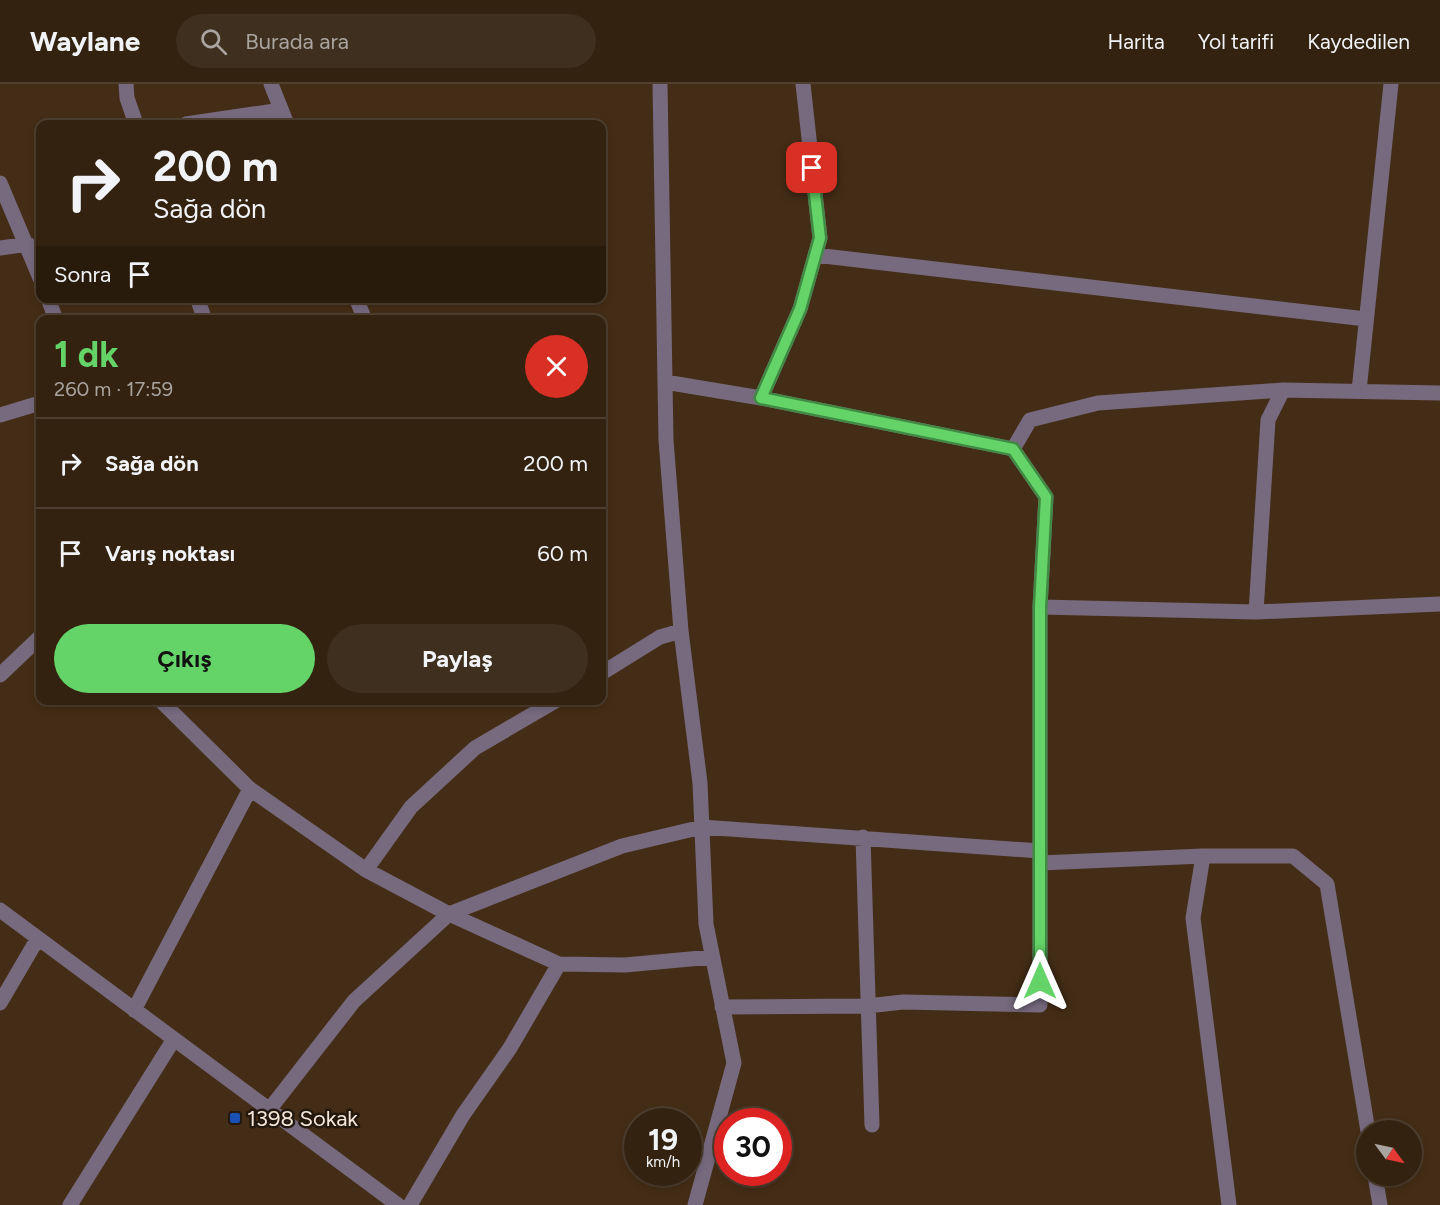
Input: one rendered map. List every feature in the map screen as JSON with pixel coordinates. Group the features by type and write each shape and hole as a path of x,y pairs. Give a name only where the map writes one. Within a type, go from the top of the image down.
{"street":[{"path":"126,84 127,98 135,120"},
{"path":"242,120 284,117 271,84"},
{"path":"660,84 666,440 681,631 700,783 706,924 734,1063 694,1205"},
{"path":"761,398 800,309 820,238 803,84"},
{"path":"1359,391 1391,84"},
{"path":"0,183 36,267"},
{"path":"0,248 28,244"},
{"path":"815,255 1366,319"},
{"path":"665,382 761,398 1013,449 1046,497 1040,607 1040,1005 903,1002 867,1006 722,1007"},
{"path":"1013,449 1030,420 1098,403 1283,390 1440,393"},
{"path":"1256,612 1268,420 1283,390"},
{"path":"0,415 36,404"},
{"path":"1040,607 1256,612 1440,604"},
{"path":"606,671 660,637 681,631"},
{"path":"0,675 36,640"},
{"path":"170,705 250,789 366,870 449,914 559,964 625,965 712,957"},
{"path":"366,870 411,807 475,748 548,705"},
{"path":"134,1010 250,789"},
{"path":"269,1110 354,1001 449,914 622,846 702,827 863,837 1040,857 1293,856 1327,884 1366,1120"},
{"path":"863,837 872,1125"},
{"path":"1203,856 1193,918 1229,1205"},
{"path":"0,910 398,1205"},
{"path":"0,1003 38,938"},
{"path":"410,1205 463,1115 510,1048 559,964"},
{"path":"70,1205 174,1040"},
{"path":"1377,1186 1380,1205"}],"place":[{"name":"1398 Sokak","path":"235,1118"}],"route":[{"path":"812,168 820,238 800,309 761,398 1013,449 1046,497 1040,607 1040,981"}]}
